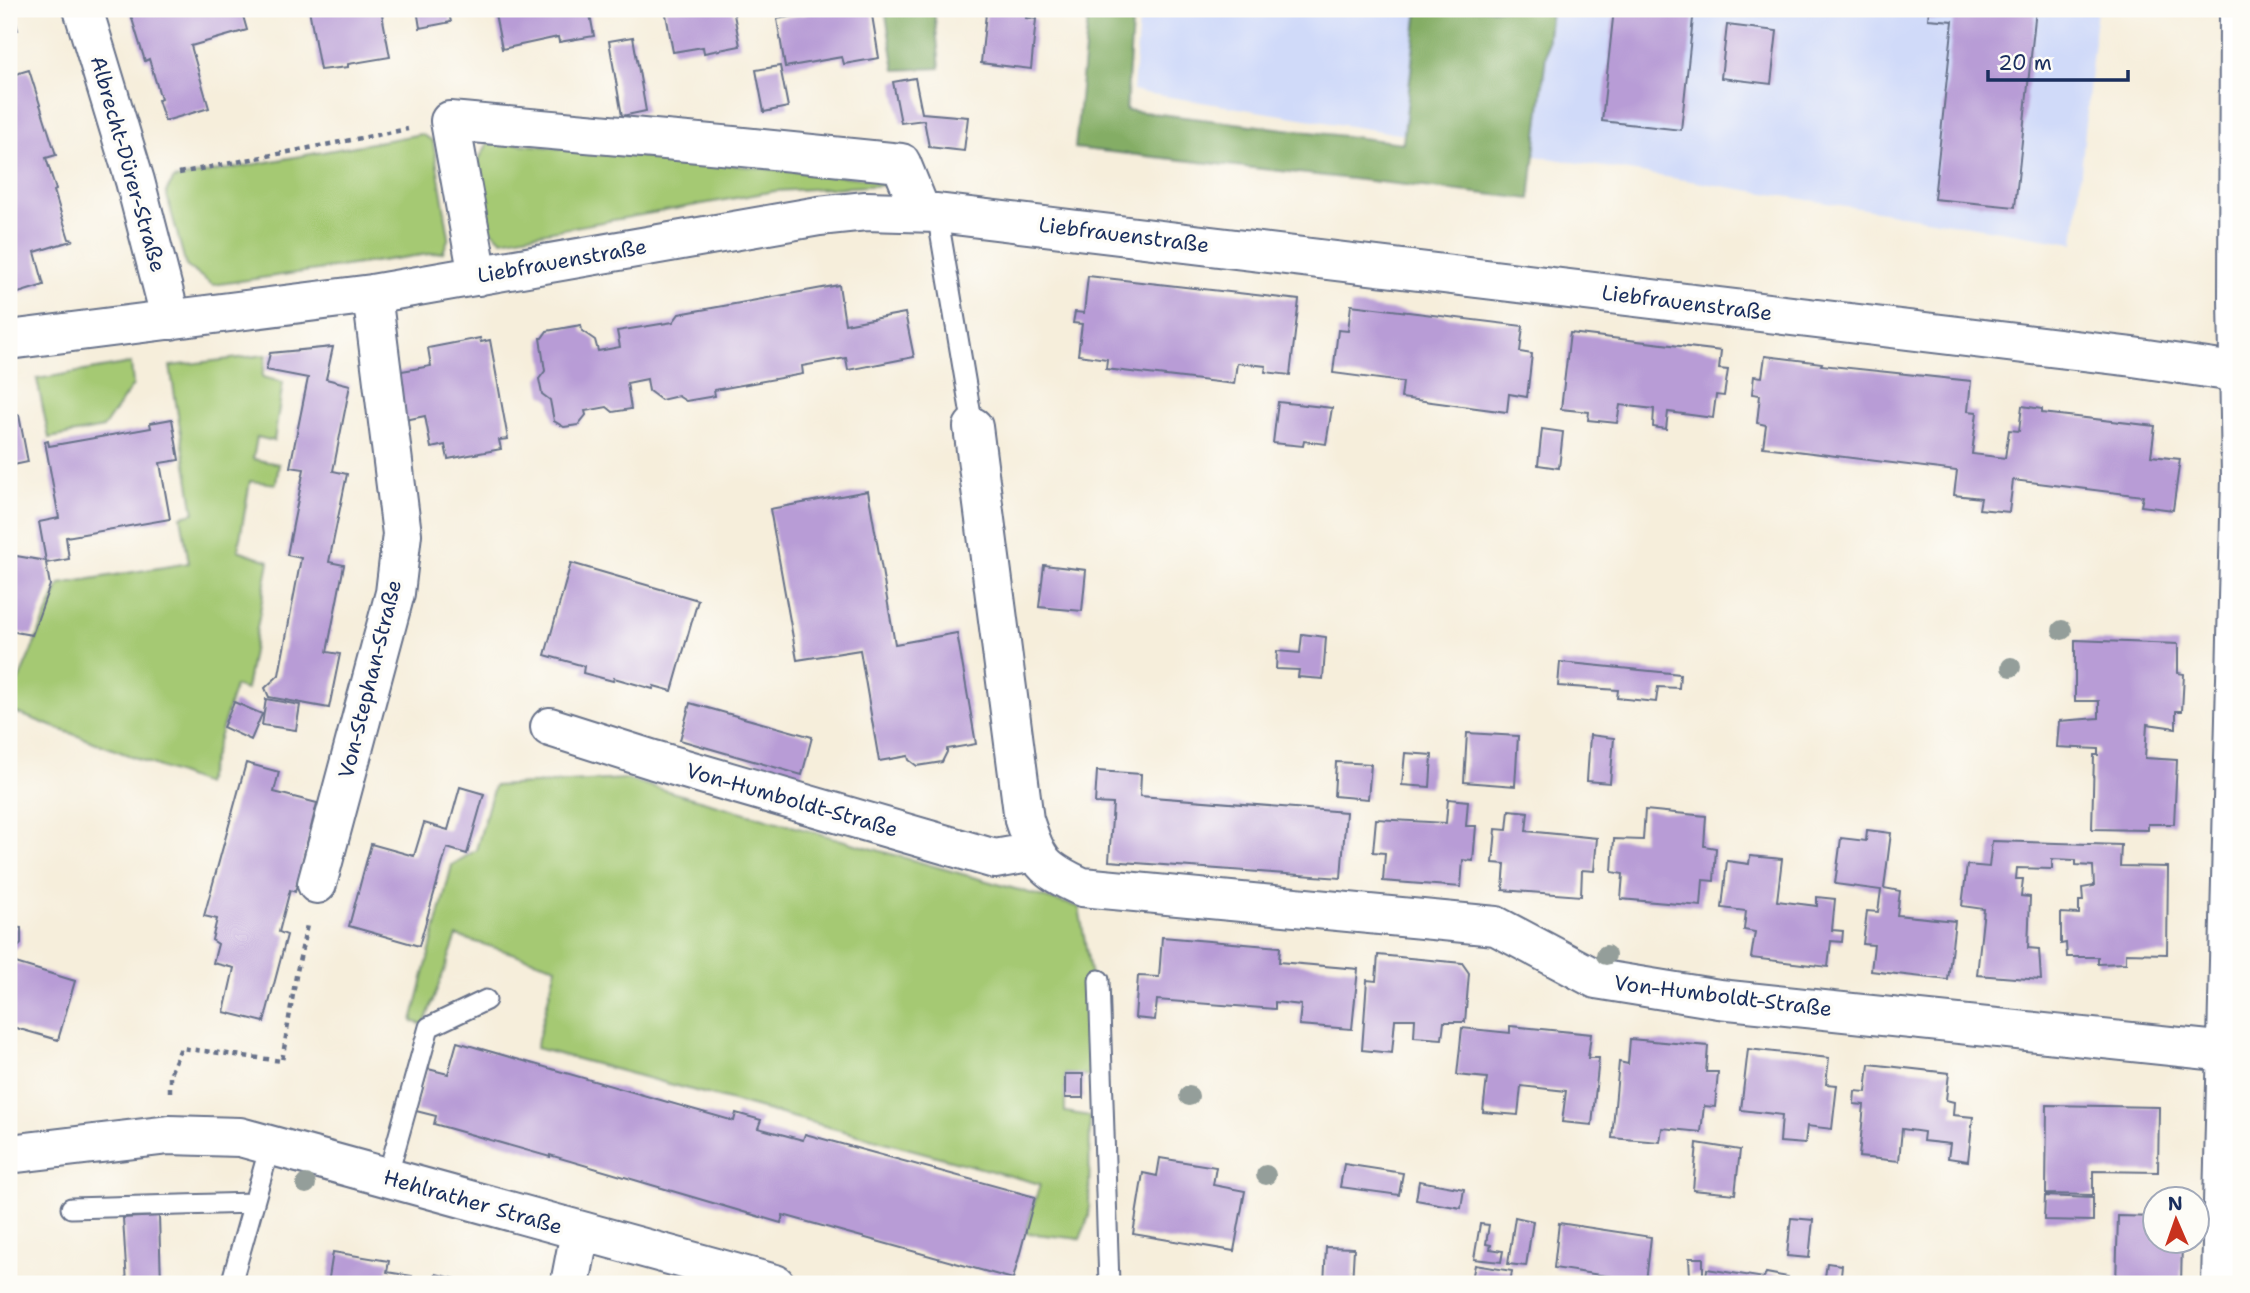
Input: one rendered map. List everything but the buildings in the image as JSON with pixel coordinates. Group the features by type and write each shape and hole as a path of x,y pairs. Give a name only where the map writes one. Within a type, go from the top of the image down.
{"street":[{"name":"Albrecht-Dürer-Straße","path":"83,9 135,181 171,320"},
{"path":"2221,1284 2241,477 2238,298 2239,9"},
{"path":"478,276 450,121 901,163 929,212"},
{"name":"Liebfrauenstraße","path":"9,340 372,294 819,216 866,211 929,212 2133,357 2240,373"},
{"name":"Von-Stephan-Straße","path":"317,884 395,593 402,534 372,294"},
{"name":"Von-Humboldt-Straße","path":"972,427 1024,820 1035,852 1053,873 1082,887 1496,926 1596,979 1719,999 2228,1052"},
{"name":"Von-Humboldt-Straße","path":"550,727 995,859 1035,852"},
{"name":"Hehlrather Straße","path":"9,1154 169,1135 240,1137 775,1284"},
{"path":"570,1284 580,1232"}],"lane":[{"path":"929,212 972,427"},
{"path":"1099,980 1109,1284"},
{"path":"387,1178 429,1027 486,1000"},
{"path":"232,1284 270,1146"},
{"path":"71,1208 253,1203"}],"path":[{"path":"135,181 450,121"},
{"path":"170,1074 181,1048 282,1061 296,975 317,884"}],"shaded area":[{"path":"1140,9 2097,9 2074,243 1133,91"}],"green space":[{"path":"885,9 934,9 940,68 895,70"},
{"path":"1089,9 1133,9 1126,110 1403,143 1418,9 1551,9 1530,199 1075,148"},
{"path":"421,134 433,141 449,237 443,252 213,285 186,266 166,192 174,179"},
{"path":"489,141 892,181 886,185 775,191 502,240 488,227 478,161"},
{"path":"266,355 262,377 283,382 274,441 257,437 253,459 279,464 276,484 250,481 238,550 269,561 246,690 235,686 205,784 9,710 9,703 60,584 189,563 181,516 194,513 170,366"},
{"path":"131,363 133,385 103,428 49,438 37,379"},
{"path":"625,779 1079,907 1092,983 1094,1076 1065,1074 1065,1112 1090,1116 1089,1216 1080,1239 1025,1233 1040,1184 536,1048 556,967 457,936 424,1025 412,1021 452,865 476,850 494,786"}]}
